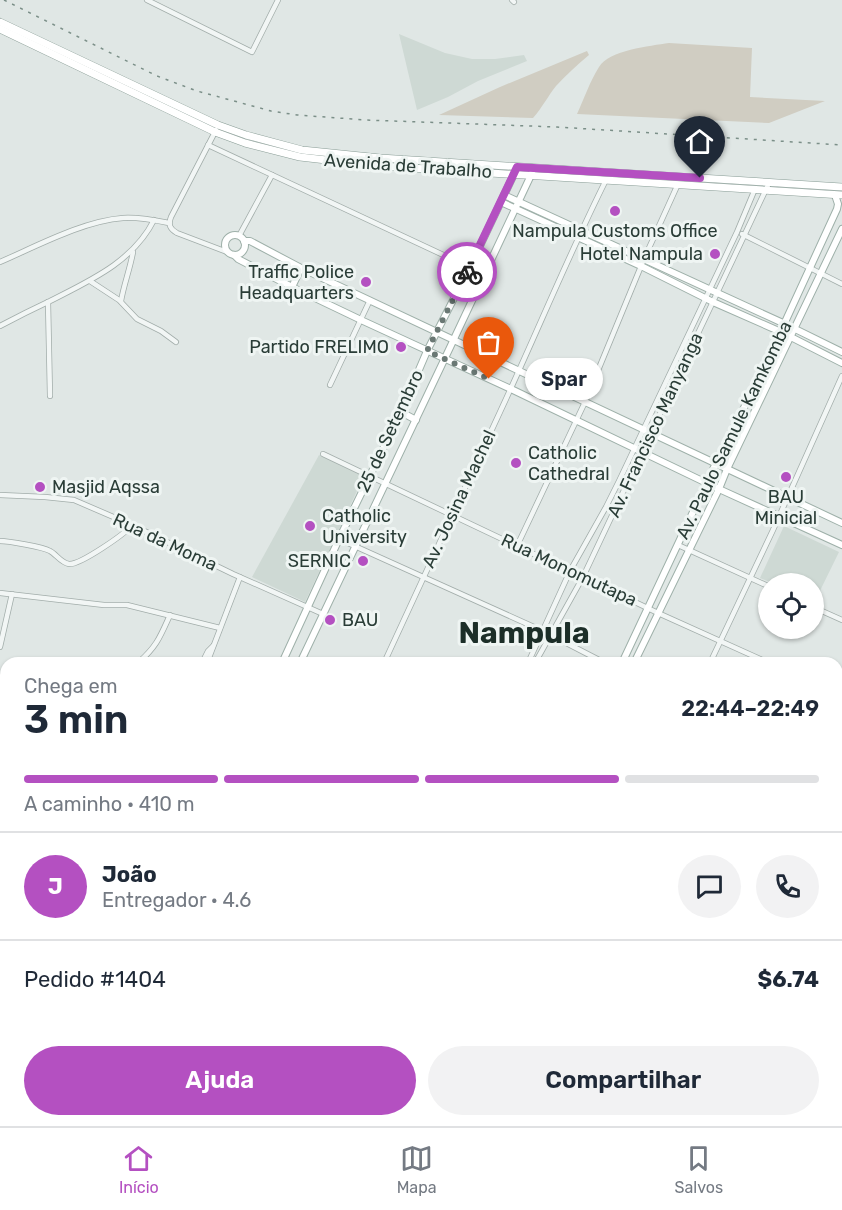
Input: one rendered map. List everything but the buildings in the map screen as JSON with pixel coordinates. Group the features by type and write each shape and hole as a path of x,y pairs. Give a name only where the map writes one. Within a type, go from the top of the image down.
{"highway":[{"name":"Avenida de Trabalho","path":"0,22 216,129"},
{"name":"Avenida de Trabalho","path":"0,29 216,129 246,135 301,153 380,162 515,171 610,172 679,181"},
{"name":"Avenida de Trabalho","path":"533,171 606,180 756,185 838,195"},
{"name":"Avenida de Trabalho","path":"767,187 807,185 842,188"},
{"path":"807,185 807,193"}],"main road":[{"name":"25 de Setembro","path":"285,657 401,412 427,351 515,171"},
{"name":"25 de Setembro","path":"303,657 446,360 533,171"},
{"name":"Av. Paulo Samule Kamkomba","path":"625,657 840,208 838,195"},
{"path":"502,199 581,230 713,302 791,336 842,363"},
{"path":"517,205 578,237 717,293 842,352"},
{"name":"Av. Paulo Samule Kamkomba","path":"637,657 842,229"},
{"path":"841,544 778,517 292,287 227,252 225,246 227,240 232,236 242,238 842,523"},
{"path":"234,255 244,251 245,245 242,238"},
{"path":"292,287 302,268"},
{"path":"401,412 416,420"}],"street":[{"path":"147,0 252,52 278,0"},
{"path":"216,129 169,223 172,230 177,233 227,252"},
{"path":"208,145 484,274"},
{"name":"Av. Josina Machel","path":"387,657 511,389 581,230 610,172"},
{"path":"242,238 272,175"},
{"path":"517,546 585,402 679,181"},
{"name":"Av. Francisco Manyanga","path":"531,657 570,571 606,507 635,448 737,232 756,185"},
{"name":"Av. Francisco Manyanga","path":"537,657 583,577 767,187"},
{"path":"0,262 99,221 124,218 169,223"},
{"path":"0,326 90,281 133,250 154,220"},
{"path":"737,232 842,284"},
{"path":"121,301 133,250"},
{"path":"90,281 121,301 137,319 161,331 176,342"},
{"path":"330,385 370,300"},
{"path":"48,302 50,396"},
{"path":"713,657 751,578 842,376"},
{"name":"Rua Monomutapa","path":"323,454 658,613 756,657"},
{"path":"619,481 627,484"},
{"name":"Rua da Moma","path":"0,495 74,500 132,525 240,578 323,614"},
{"path":"606,507 615,511"},
{"path":"0,541 30,545 51,552 69,564 107,545 128,531 132,525"},
{"path":"339,539 543,631 594,657"},
{"path":"678,545 758,581"},
{"path":"210,657 240,578"},
{"path":"0,593 104,605 127,605 220,628"},
{"path":"0,647 12,594"},
{"path":"824,612 842,620"},
{"path":"145,657 156,645 170,615"},
{"path":"205,657 213,646"}],"shaded area":[{"path":"399,34 445,53 472,59 524,55 527,61 417,110"},
{"path":"669,43 752,48 750,97 825,101 769,123 577,114 593,78 604,61 611,56 641,47"},
{"path":"587,51 589,55 556,86 533,118 439,115 500,87"},
{"name":"Catholic University","path":"319,455 364,476 305,602 252,577"},
{"path":"784,526 839,552 824,583 824,573 762,573"}],"railway":[{"path":"4,0 157,76 197,91 271,111 366,120 557,127 842,145"}],"way so far":[{"path":"467,272 427,351 489,379"}],"place":[{"name":"Nampula Customs Office","path":"615,211"},
{"name":"Hotel Nampula","path":"715,254"},
{"name":"Traffic Police Headquarters","path":"366,282"},
{"name":"Partido FRELIMO","path":"401,347"},
{"name":"Spar","path":"489,379"},
{"name":"Catholic Cathedral","path":"516,463"},
{"name":"BAU Minicial","path":"786,477"},
{"name":"Masjid Aqssa","path":"40,487"},
{"name":"Catholic University","path":"310,526"},
{"name":"SERNIC","path":"363,561"},
{"name":"BAU","path":"330,620"}],"district":[{"name":"Nampula","path":"524,633"}],"route":[{"path":"467,272 517,167 700,178"}]}
